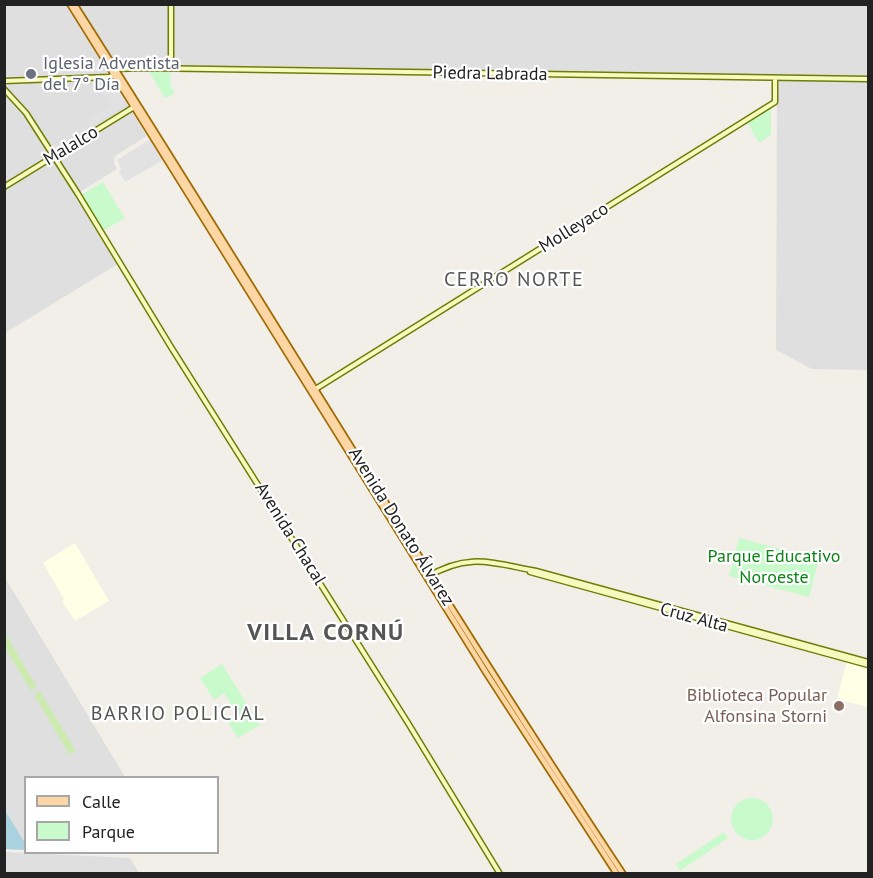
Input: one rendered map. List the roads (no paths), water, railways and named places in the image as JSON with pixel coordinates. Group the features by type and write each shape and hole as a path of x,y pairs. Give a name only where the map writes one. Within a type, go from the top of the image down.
{"main road":[{"name":"Avenida Donato Álvarez","path":"72,4 429,575 623,873"},
{"path":"171,4 171,69"},
{"name":"Piedra Labrada","path":"4,81 109,77 115,72 171,69 868,79"},
{"name":"Molleyaco","path":"313,391 775,102 776,78"},
{"name":"Avenida Chacal","path":"4,89 23,109 78,195 500,873"},
{"name":"Malalco","path":"4,187 136,105"},
{"name":"Cruz Alta","path":"429,575 450,565 487,561 536,571 868,664"},
{"name":"Avenida Donato Álvarez","path":"429,575 532,744 617,873"}],"water":[{"path":"4,809 24,841 24,850 5,849"}],"place":[{"name":"Iglesia Adventista del 7° Día","path":"31,74"},
{"name":"Biblioteca Popular Alfonsina Storni","path":"839,706"}],"district":[{"name":"CERRO NORTE","path":"514,280"},
{"name":"VILLA CORNÚ","path":"326,633"},
{"name":"BARRIO POLICIAL","path":"178,714"}],"park label":[{"name":"Parque Educativo Noroeste","path":"774,567"}]}
